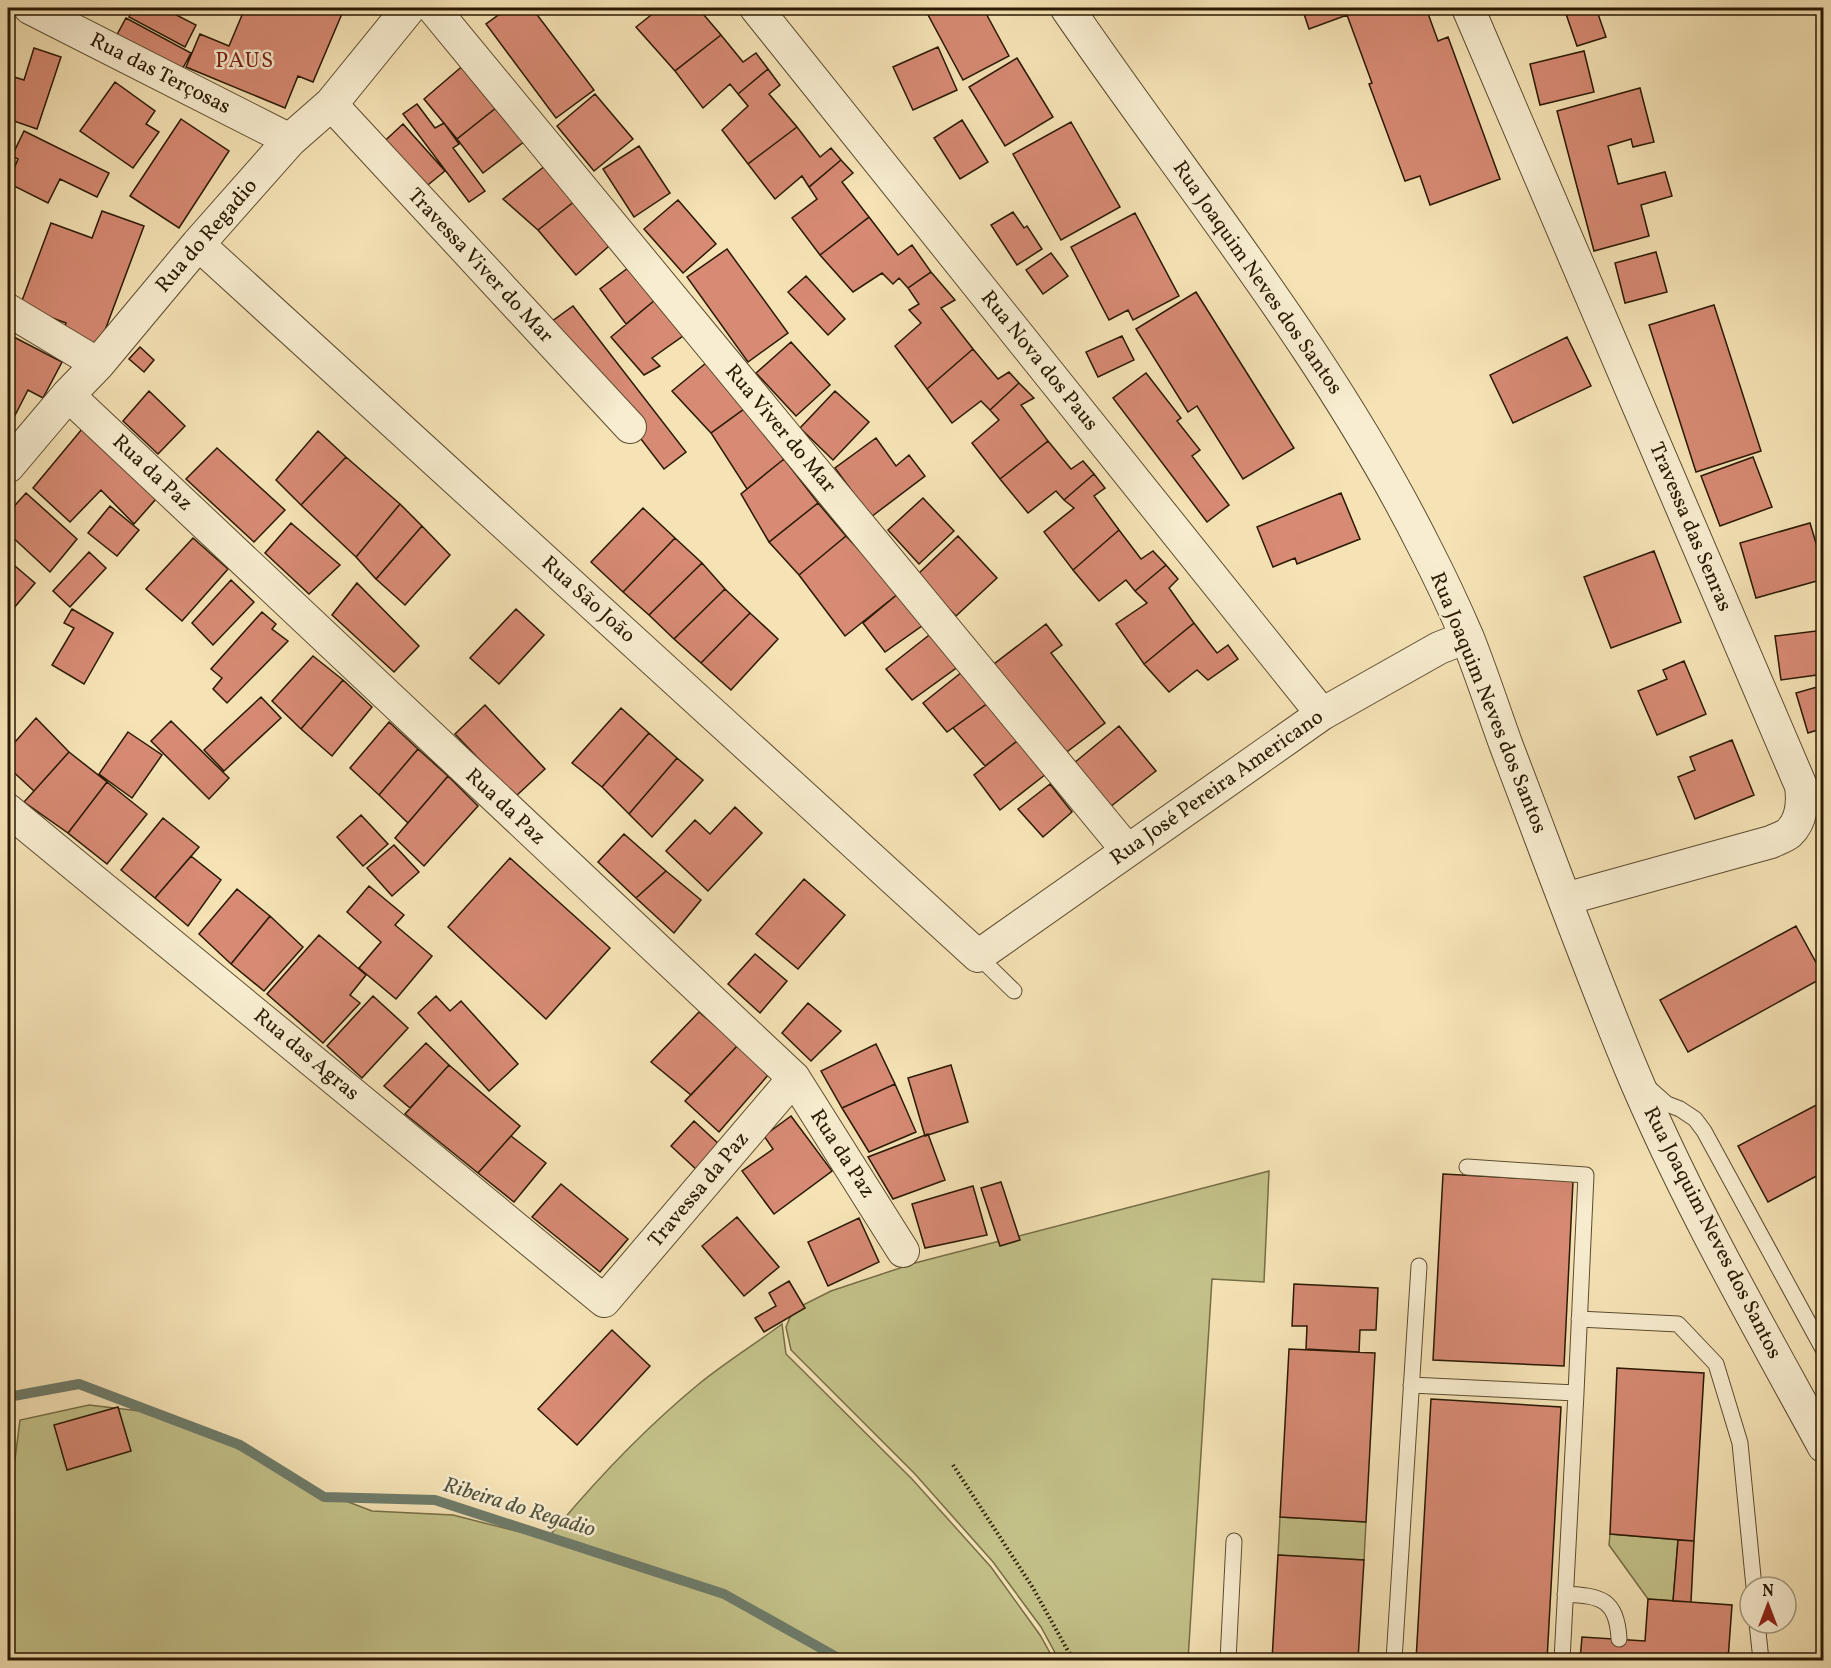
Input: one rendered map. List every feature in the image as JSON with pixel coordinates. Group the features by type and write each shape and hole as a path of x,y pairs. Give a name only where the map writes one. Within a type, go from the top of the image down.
{"street":[{"name":"Rua das Terçosas","path":"30,8 290,140"},
{"name":"Rua do Regadio","path":"8,466 290,140 331,104 409,8"},
{"name":"Rua Viver do Mar","path":"433,8 1127,850"},
{"name":"Rua Nova dos Paus","path":"756,8 1322,714"},
{"name":"Rua Joaquim Neves dos Santos","path":"1067,8 1233,241 1336,392 1384,470 1425,548 1467,637 1629,1065 1660,1137 1693,1204 1824,1446"},
{"name":"Travessa das Senras","path":"1468,8 1801,786 1803,800 1800,814 1790,832 1771,842 1565,899"},
{"name":"Travessa Viver do Mar","path":"331,104 630,427"},
{"name":"Rua São João","path":"198,244 978,956"},
{"path":"8,310 98,364"},
{"name":"Rua da Paz","path":"68,395 794,1078 903,1251"},
{"name":"Rua José Pereira Americano","path":"978,956 1322,714 1439,648 1467,637"},
{"name":"Rua das Agras","path":"8,810 604,1301"},
{"name":"Travessa da Paz","path":"604,1301 794,1078"}],"lane":[{"path":"978,956 1014,991"},
{"path":"1629,1065 1656,1096 1695,1119 1704,1131 1824,1351"},
{"path":"1467,1167 1586,1175 1562,1660"},
{"path":"1394,1660 1419,1266"},
{"path":"1579,1319 1678,1324 1716,1364 1740,1443 1753,1575"},
{"path":"1411,1385 1576,1394"},
{"path":"1228,1660 1234,1541"},
{"path":"1565,1594 1586,1595 1602,1600 1612,1609 1618,1624 1619,1639"},
{"path":"1758,1635 1761,1660"}],"path":[{"path":"953,1465 1033,1588 1073,1660"}],"shaded area":[{"path":"1269,1171 1264,1282 1212,1279 1188,1660 1059,1660 1041,1627 993,1562 915,1474 791,1350 786,1327 793,1310 831,1291 915,1263"},
{"path":"782,1324 786,1354 912,1479 991,1567 1040,1635 1054,1660 8,1660 8,1514 20,1420 89,1405 157,1413 215,1436 301,1484 372,1511 453,1515 547,1539 582,1497 659,1419 710,1375"},
{"path":"1280,1517 1366,1522 1364,1560 1278,1555"},
{"path":"1610,1534 1678,1540 1673,1601 1648,1599 1609,1545"}],"building":[{"path":"134,8 163,8 196,25 185,47 129,17"},
{"path":"245,8 344,9 313,82 298,76 285,108 186,67 200,34 229,46"},
{"path":"508,8 532,8 594,90 556,118 486,24"},
{"path":"660,8 698,8 721,35 675,71 636,27"},
{"path":"933,8 983,8 1009,56 963,80 926,11"},
{"path":"1302,8 1426,8 1438,41 1448,37 1500,179 1430,205 1420,176 1405,181 1369,84 1372,83 1347,15 1309,29"},
{"path":"1564,8 1596,8 1606,37 1577,46"},
{"path":"126,18 191,53 178,77 113,42"},
{"path":"721,35 743,62 756,53 768,69 738,94 730,84 703,108 675,71"},
{"path":"938,47 957,90 913,110 893,67"},
{"path":"34,48 61,57 37,129 8,119 8,75 24,80"},
{"path":"1584,51 1594,92 1540,105 1530,64"},
{"path":"1017,58 1053,117 1005,146 969,87"},
{"path":"466,63 501,104 457,139 424,99"},
{"path":"768,69 780,85 769,94 797,127 748,164 722,130 748,106 738,94"},
{"path":"115,82 155,111 146,124 159,132 133,168 80,131"},
{"path":"1640,88 1654,142 1633,147 1631,139 1608,146 1618,184 1665,172 1672,196 1641,205 1649,236 1594,251 1557,111"},
{"path":"595,94 633,139 594,171 557,126"},
{"path":"417,104 435,128 444,123 459,144 453,148 485,191 469,202 403,114"},
{"path":"501,104 529,138 483,173 457,139"},
{"path":"181,119 229,151 179,228 130,196"},
{"path":"962,120 988,162 960,179 934,138"},
{"path":"1071,122 1120,207 1061,240 1013,154"},
{"path":"403,124 445,171 418,193 377,148"},
{"path":"797,127 820,157 831,148 841,160 809,187 802,176 775,199 748,164"},
{"path":"24,131 109,173 97,197 60,179 48,203 8,183 18,159 12,156"},
{"path":"639,146 670,193 634,217 603,169"},
{"path":"841,160 853,173 842,182 869,217 820,255 792,218 817,199 809,187"},
{"path":"550,162 580,197 538,230 503,199"},
{"path":"580,197 616,240 576,275 538,230"},
{"path":"678,200 716,244 683,273 644,229"},
{"path":"102,211 144,226 98,349 62,336 66,323 20,306 51,223 92,238"},
{"path":"1013,212 1024,228 1027,226 1042,249 1017,265 991,225"},
{"path":"1135,213 1179,296 1133,320 1128,310 1109,320 1071,247"},
{"path":"869,217 898,255 912,245 931,272 908,288 899,278 893,284 882,273 853,292 820,255"},
{"path":"727,249 788,333 748,362 687,277"},
{"path":"1656,252 1667,292 1625,303 1615,263"},
{"path":"1051,253 1068,276 1043,294 1026,270"},
{"path":"628,268 655,300 626,324 600,289"},
{"path":"931,272 955,300 941,308 973,349 927,389 895,346 921,323 909,310 919,304 908,288"},
{"path":"806,276 845,319 828,335 788,292"},
{"path":"1196,292 1294,448 1243,479 1197,406 1188,412 1136,329"},
{"path":"655,300 683,336 652,358 660,366 644,375 611,337"},
{"path":"1714,305 1761,451 1696,472 1649,325"},
{"path":"573,306 686,452 664,469 551,322"},
{"path":"8,334 62,362 43,398 28,390 8,429"},
{"path":"1122,336 1134,360 1098,377 1086,352"},
{"path":"1567,337 1591,386 1513,423 1490,375"},
{"path":"791,342 830,385 796,416 756,373"},
{"path":"140,347 154,360 144,372 129,359"},
{"path":"973,349 998,379 1009,372 1019,383 990,410 981,401 952,423 927,389"},
{"path":"706,363 744,409 711,433 672,391"},
{"path":"1146,373 1181,418 1177,421 1200,450 1192,456 1229,505 1207,522 1113,398"},
{"path":"1019,383 1034,398 1021,405 1048,441 1000,479 972,443 999,420 990,410"},
{"path":"149,391 185,426 158,454 123,421"},
{"path":"835,391 869,422 833,460 800,428"},
{"path":"744,409 784,459 747,489 711,433"},
{"path":"82,429 156,499 134,524 101,490 70,522 33,488"},
{"path":"318,431 346,457 301,505 276,480"},
{"path":"876,438 896,466 909,455 925,476 871,517 835,468"},
{"path":"1048,441 1071,469 1083,461 1094,474 1064,500 1056,491 1028,513 1000,479"},
{"path":"217,448 285,510 254,542 186,479"},
{"path":"346,457 400,504 356,557 301,505"},
{"path":"1753,457 1772,507 1720,526 1701,476"},
{"path":"784,459 818,503 769,542 741,494"},
{"path":"1094,474 1105,488 1094,496 1119,530 1073,570 1044,532 1074,508 1064,500"},
{"path":"26,493 77,539 50,572 8,533 8,513"},
{"path":"1341,493 1360,539 1297,564 1295,558 1273,567 1257,527"},
{"path":"923,498 954,531 919,564 888,530"},
{"path":"818,503 846,536 799,575 769,542"},
{"path":"400,504 422,526 376,579 356,557"},
{"path":"110,506 139,530 117,556 88,533"},
{"path":"643,508 675,538 623,592 591,562"},
{"path":"291,523 340,565 309,594 265,553"},
{"path":"1810,523 1824,570 1824,579 1756,598 1740,543"},
{"path":"422,526 450,555 405,605 376,579"},
{"path":"1119,530 1141,559 1153,551 1166,565 1135,591 1126,580 1099,601 1073,570"},
{"path":"846,536 899,593 845,636 799,575"},
{"path":"958,536 997,578 956,616 917,575"},
{"path":"193,538 228,569 182,621 146,589"},
{"path":"675,538 702,563 649,615 623,592"},
{"path":"1654,551 1681,622 1611,648 1584,577"},
{"path":"89,552 106,568 70,607 53,591"},
{"path":"8,560 35,583 8,615"},
{"path":"702,563 725,589 674,639 649,615"},
{"path":"1166,565 1178,579 1169,588 1194,623 1144,664 1116,624 1147,603 1135,591"},
{"path":"231,580 254,602 213,645 192,623"},
{"path":"357,583 419,646 394,672 332,615"},
{"path":"725,589 750,613 701,663 674,639"},
{"path":"899,593 926,623 885,652 863,623"},
{"path":"72,609 113,633 84,684 52,665 74,628 64,623"},
{"path":"516,609 544,635 499,684 470,658"},
{"path":"262,612 276,624 272,629 288,641 227,703 213,689 222,678 211,669"},
{"path":"750,613 778,639 731,690 701,663"},
{"path":"1194,623 1217,653 1228,645 1238,659 1208,680 1197,670 1169,692 1144,664"},
{"path":"1046,624 1062,645 1051,653 1105,723 1064,754 994,664"},
{"path":"1824,630 1824,674 1781,680 1775,636"},
{"path":"933,632 959,666 912,700 886,669"},
{"path":"313,656 343,680 301,729 272,701"},
{"path":"1684,661 1706,714 1657,735 1638,691 1667,679 1663,670"},
{"path":"962,672 988,703 947,732 923,703"},
{"path":"343,680 372,707 332,756 301,729"},
{"path":"1824,685 1824,728 1808,733 1796,693"},
{"path":"261,697 281,718 224,771 204,750"},
{"path":"988,703 1017,741 985,766 953,728"},
{"path":"485,705 545,769 515,797 455,734"},
{"path":"621,708 649,733 602,787 572,763"},
{"path":"36,718 69,752 34,791 8,767 8,750"},
{"path":"171,721 229,778 209,799 151,741"},
{"path":"389,722 418,749 379,795 350,768"},
{"path":"1119,726 1156,771 1110,807 1074,763"},
{"path":"128,732 162,755 132,798 99,774"},
{"path":"649,733 677,758 629,814 602,787"},
{"path":"1732,740 1754,795 1695,819 1678,777 1695,770 1690,757"},
{"path":"1017,741 1046,774 1000,810 974,775"},
{"path":"418,749 448,776 408,823 379,795"},
{"path":"69,752 107,782 68,833 24,802"},
{"path":"677,758 703,780 652,837 629,814"},
{"path":"448,776 478,806 424,866 395,838"},
{"path":"107,782 147,814 107,864 68,833"},
{"path":"1050,784 1072,812 1043,837 1018,809"},
{"path":"735,807 762,833 708,891 666,851 695,820 710,834"},
{"path":"361,815 388,844 363,866 337,837"},
{"path":"163,818 199,847 155,898 121,870"},
{"path":"624,834 666,871 636,898 598,862"},
{"path":"394,845 419,872 392,896 367,868"},
{"path":"191,856 221,880 188,926 155,898"},
{"path":"510,858 610,948 546,1019 448,927"},
{"path":"666,871 701,900 674,933 636,898"},
{"path":"804,879 845,915 798,969 756,934"},
{"path":"369,886 404,915 395,925 432,956 396,999 359,968 381,942 347,912"},
{"path":"237,889 270,916 231,964 199,934"},
{"path":"270,916 303,947 264,991 231,964"},
{"path":"1796,926 1824,977 1688,1052 1660,1000"},
{"path":"319,935 366,975 350,995 360,1003 323,1043 267,994"},
{"path":"755,954 787,981 760,1013 728,984"},
{"path":"373,996 408,1028 362,1078 327,1046"},
{"path":"436,996 450,1011 461,1001 518,1064 489,1091 418,1013"},
{"path":"808,1003 841,1031 811,1061 782,1033"},
{"path":"699,1012 738,1045 691,1095 651,1062"},
{"path":"426,1043 449,1065 410,1108 384,1086"},
{"path":"876,1044 895,1084 842,1108 821,1071"},
{"path":"738,1045 769,1074 719,1132 685,1101"},
{"path":"449,1065 520,1126 478,1173 405,1114"},
{"path":"951,1065 968,1122 925,1136 908,1078"},
{"path":"895,1084 916,1132 869,1152 842,1108"},
{"path":"1824,1101 1824,1172 1768,1202 1738,1146"},
{"path":"791,1116 832,1171 774,1214 742,1171 773,1149 764,1136"},
{"path":"694,1121 721,1146 698,1171 671,1146"},
{"path":"928,1134 945,1180 893,1199 868,1157"},
{"path":"511,1136 546,1163 514,1202 478,1173"},
{"path":"1443,1174 1573,1181 1564,1366 1433,1360"},
{"path":"1001,1182 1020,1240 1000,1246 981,1188"},
{"path":"561,1184 628,1239 600,1272 532,1217"},
{"path":"973,1186 987,1235 925,1248 912,1204"},
{"path":"737,1217 779,1267 744,1296 702,1246"},
{"path":"859,1218 879,1262 828,1286 808,1242"},
{"path":"789,1281 805,1308 764,1332 755,1318 776,1306 769,1293"},
{"path":"1294,1284 1378,1288 1376,1330 1360,1330 1359,1352 1306,1349 1307,1326 1292,1326"},
{"path":"612,1330 650,1366 577,1445 538,1409"},
{"path":"1289,1349 1375,1353 1366,1522 1280,1517"},
{"path":"1617,1368 1704,1373 1694,1541 1610,1534"},
{"path":"1431,1399 1561,1407 1547,1660 1416,1660"},
{"path":"118,1407 131,1451 67,1470 54,1425"},
{"path":"1678,1540 1694,1541 1691,1602 1673,1601"},
{"path":"1278,1555 1364,1560 1358,1660 1272,1660"},
{"path":"1648,1599 1732,1605 1728,1660 1580,1660 1582,1637 1645,1641"}],"waterway":[{"name":"Ribeira do Regadio","path":"8,1397 79,1384 240,1445 324,1497 435,1500 724,1594 842,1660"}],"district":[{"name":"PAUS","path":"245,61"}]}
